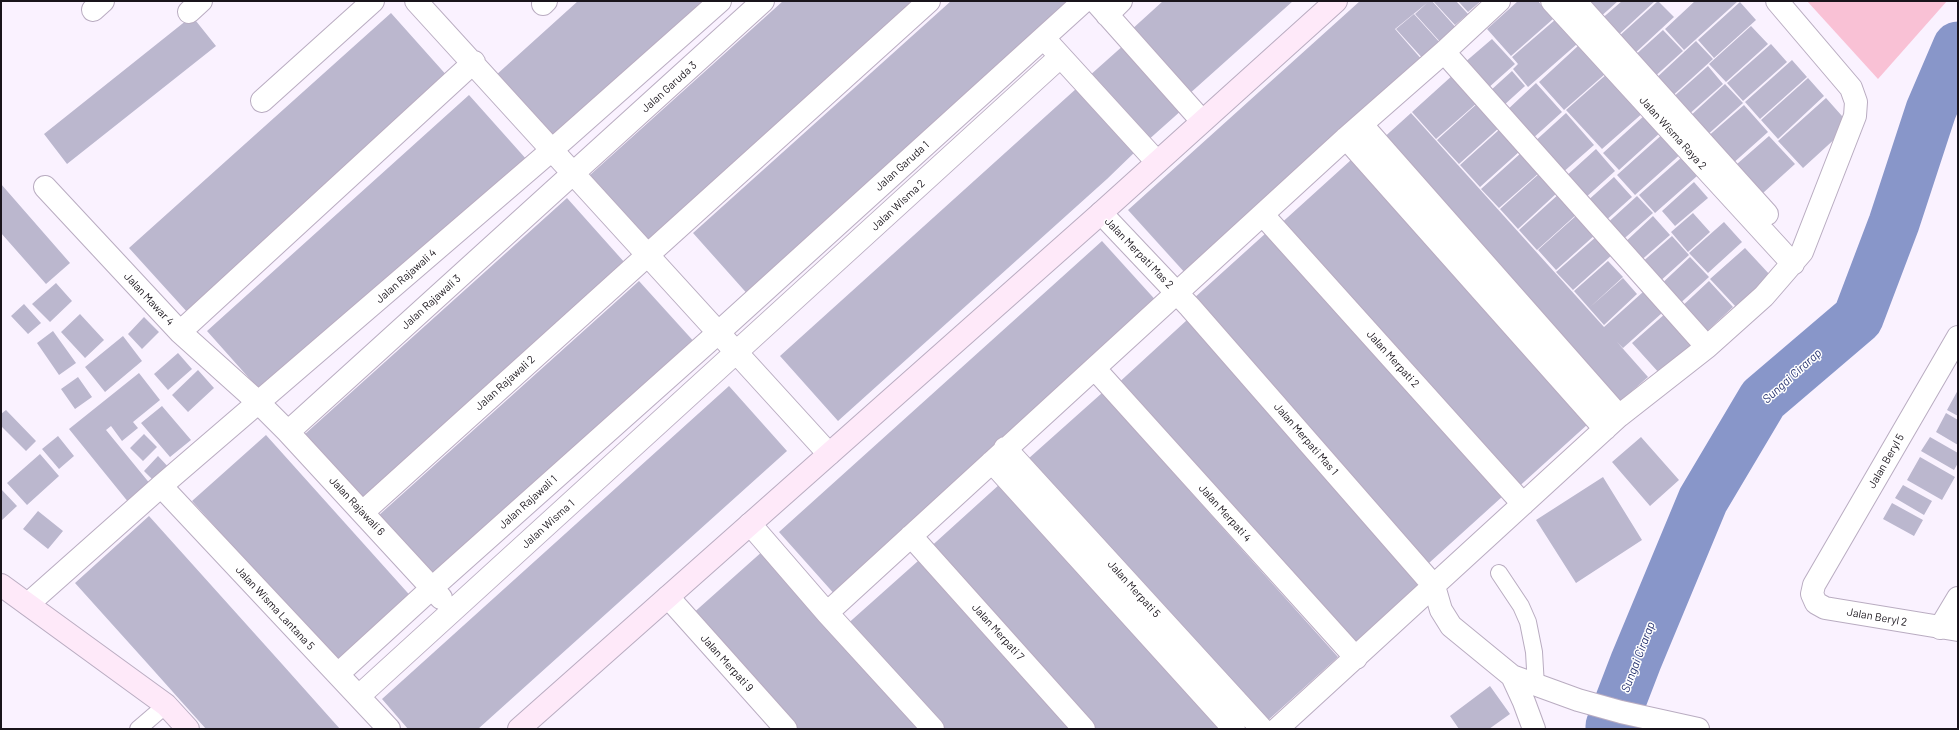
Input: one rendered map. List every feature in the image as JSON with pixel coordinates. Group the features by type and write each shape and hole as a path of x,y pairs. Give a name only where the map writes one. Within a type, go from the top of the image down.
{"street":[{"path":"262,101 373,1"},
{"path":"416,1 474,62 829,454"},
{"path":"553,149 720,1"},
{"name":"Jalan Garuda 3","path":"574,172 763,1"},
{"name":"Jalan Rajawali 2","path":"363,512 929,1"},
{"name":"Jalan Garuda 1","path":"719,332 1084,1"},
{"path":"519,729 1101,213 1336,1"},
{"path":"827,613 1346,138 1444,52 1499,1"},
{"name":"Jalan Wisma Raya 2","path":"1552,1 1797,258"},
{"name":"Jalan Wisma Raya 2","path":"1576,1 1797,258"},
{"path":"1277,729 1612,422 1707,347 1764,296 1797,258 1854,116 1856,102 1852,88 1777,1"},
{"path":"1108,6 1202,121"},
{"path":"1043,38 1157,162"},
{"path":"1444,52 1707,347"},
{"name":"Jalan Wisma 2","path":"737,353 1060,57"},
{"path":"180,332 474,62"},
{"path":"1362,125 1612,422"},
{"path":"1346,138 1612,422"},
{"name":"Jalan Rajawali 4","path":"28,604 161,486 553,149"},
{"name":"Jalan Rajawali 3","path":"288,432 574,172"},
{"name":"Jalan Mawar 4","path":"45,187 180,332 259,403"},
{"name":"Jalan Merpati Mas 2","path":"1101,213 1177,293"},
{"name":"Jalan Merpati 2","path":"1263,214 1524,504"},
{"name":"Jalan Merpati Mas 1","path":"1177,293 1434,586"},
{"name":"Jalan Rajawali 1","path":"338,674 432,588 719,332"},
{"name":"Jalan Beryl 5","path":"1814,585 1958,337"},
{"name":"Jalan Wisma 1","path":"359,696 737,353"},
{"name":"Jalan Merpati 4","path":"1094,369 1356,658"},
{"name":"Jalan Rajawali 6","path":"259,403 363,512 452,611"},
{"path":"999,455 1234,729"},
{"name":"Jalan Merpati 5","path":"999,455 1262,729"},
{"name":"Jalan Wisma Lantana 5","path":"161,486 389,729"},
{"path":"750,524 827,613 933,729"},
{"name":"Jalan Merpati 7","path":"911,536 1084,729"},
{"path":"1,585 166,705 188,729"},
{"name":"Jalan Beryl 2","path":"1814,585 1814,599 1816,603 1825,608 1949,629"},
{"path":"1434,586 1441,610 1450,626 1512,676 1578,700 1621,712 1698,729"},
{"name":"Jalan Merpati 9","path":"668,597 786,729"},
{"path":"1949,629 1958,598"},
{"path":"1512,676 1534,729"}],"lane":[{"path":"1499,573 1521,606 1528,622 1534,652 1536,686"},
{"path":"138,729 166,705"}],"shaded area":[{"path":"1807,1 1947,1 1878,79"}],"building":[{"path":"578,1 708,1 553,141 495,76"},
{"path":"783,1 913,1 648,240 590,175"},
{"path":"951,1 1070,1 751,298 693,233"},
{"path":"1163,1 1293,1 1188,95 1130,31"},
{"path":"1360,1 1432,1 1459,31 1443,45 1415,14 1427,3 1395,29 1423,61 1186,274 1128,210"},
{"path":"1433,1 1456,1 1468,14 1455,25"},
{"path":"1458,1 1481,1 1468,12"},
{"path":"1518,1 1538,1 1553,19 1511,56 1487,29"},
{"path":"1581,1 1618,1 1598,19"},
{"path":"1622,1 1655,1 1615,38 1599,21"},
{"path":"1658,1 1674,17 1633,55 1617,38"},
{"path":"1695,1 1738,1 1684,50 1665,29"},
{"path":"1740,2 1756,20 1714,58 1698,40"},
{"path":"391,13 449,78 188,313 129,248"},
{"path":"1414,14 1442,45 1425,61 1396,29"},
{"path":"192,16 216,46 67,164 44,134"},
{"path":"1556,19 1577,44 1528,87 1513,69 1518,64 1512,57"},
{"path":"1751,26 1768,44 1726,82 1709,64"},
{"path":"1663,30 1683,51 1651,80 1632,58"},
{"path":"1492,39 1515,64 1487,89 1464,63"},
{"path":"1696,41 1713,59 1669,99 1653,81"},
{"path":"1125,44 1183,109 1146,142 1088,77"},
{"path":"1771,44 1787,62 1743,101 1727,83"},
{"path":"1579,45 1605,74 1564,110 1539,82"},
{"path":"1792,60 1807,77 1760,119 1745,102"},
{"path":"1708,66 1723,84 1687,116 1671,99"},
{"path":"1512,71 1525,86 1503,106 1490,91"},
{"path":"1608,73 1644,112 1602,149 1566,110"},
{"path":"1454,74 1478,102 1436,139 1412,112"},
{"path":"1808,78 1824,96 1778,139 1761,120"},
{"path":"1536,83 1562,112 1531,140 1505,112"},
{"path":"1725,84 1743,103 1705,137 1688,118"},
{"path":"1077,88 1137,150 1107,179 838,421 780,356"},
{"path":"469,95 527,160 265,396 207,331"},
{"path":"1826,98 1850,125 1803,168 1778,141"},
{"path":"1479,102 1501,126 1459,164 1437,140"},
{"path":"1744,105 1768,132 1731,165 1706,138"},
{"path":"1411,113 1604,327 1643,292 1662,313 1623,348 1617,342 1648,377 1616,405 1380,141"},
{"path":"1566,113 1594,145 1561,174 1533,143"},
{"path":"1645,115 1661,132 1619,170 1603,153"},
{"path":"1500,129 1520,151 1480,187 1460,165"},
{"path":"1665,132 1683,152 1635,195 1617,175"},
{"path":"1769,136 1795,164 1763,193 1737,164"},
{"path":"1596,149 1615,171 1584,199 1564,178"},
{"path":"1522,152 1540,172 1499,208 1481,189"},
{"path":"1681,158 1697,176 1655,213 1639,195"},
{"path":"1351,160 1588,424 1514,491 1277,227"},
{"path":"1540,173 1558,192 1518,229 1500,209"},
{"path":"1614,177 1632,197 1603,223 1585,203"},
{"path":"1694,182 1708,198 1675,226 1662,211"},
{"path":"1,184 70,263 46,284 1,233"},
{"path":"1560,193 1578,213 1537,250 1519,230"},
{"path":"1637,196 1653,213 1618,244 1603,227"},
{"path":"567,198 625,263 363,499 305,434"},
{"path":"1693,213 1710,232 1688,252 1671,232"},
{"path":"1578,214 1596,234 1556,270 1538,250"},
{"path":"1653,216 1670,235 1638,263 1622,245"},
{"path":"1724,222 1742,242 1708,273 1689,253"},
{"path":"1266,233 1503,496 1429,563 1193,299"},
{"path":"1597,236 1613,254 1573,290 1556,272"},
{"path":"1672,236 1689,255 1657,284 1640,264"},
{"path":"1102,241 1160,305 837,597 779,532"},
{"path":"1745,248 1771,276 1736,307 1710,279"},
{"path":"1690,257 1709,277 1675,308 1657,288"},
{"path":"1608,261 1623,277 1589,308 1574,291"},
{"path":"1623,278 1637,294 1604,325 1589,308"},
{"path":"639,281 697,345 436,581 378,516"},
{"path":"1709,281 1733,307 1703,335 1679,309"},
{"path":"56,283 72,301 50,322 32,304"},
{"path":"24,304 41,323 28,334 11,316"},
{"path":"1666,313 1694,344 1660,374 1632,343"},
{"path":"80,314 104,340 85,358 61,332"},
{"path":"144,317 159,332 142,349 128,334"},
{"path":"1187,320 1424,584 1350,650 1114,387"},
{"path":"53,331 76,363 59,375 37,343"},
{"path":"123,336 142,361 105,392 85,367"},
{"path":"178,353 192,369 168,390 154,374"},
{"path":"198,370 214,388 188,412 172,395"},
{"path":"139,373 160,400 133,422 138,428 122,441 111,426 106,430 151,485 129,503 69,429"},
{"path":"78,377 92,397 75,409 61,389"},
{"path":"729,386 787,451 478,729 408,729 382,699"},
{"path":"1958,390 1958,416 1947,410"},
{"path":"1102,393 1338,657 1265,723 1028,459"},
{"path":"162,406 191,440 170,457 141,423"},
{"path":"6,410 36,441 26,451 1,426 1,414"},
{"path":"1946,413 1958,420 1958,445 1936,432"},
{"path":"144,434 157,447 143,461 130,448"},
{"path":"266,435 415,601 342,668 192,501"},
{"path":"58,436 74,456 59,469 42,449"},
{"path":"1641,437 1679,480 1650,506 1612,462"},
{"path":"1930,437 1958,453 1958,463 1954,470 1921,451"},
{"path":"40,454 59,476 27,505 7,483"},
{"path":"158,456 172,471 158,485 144,471"},
{"path":"1920,457 1955,477 1942,500 1907,480"},
{"path":"1603,477 1642,540 1576,583 1536,520"},
{"path":"1000,484 1219,729 1086,729 926,551"},
{"path":"1903,485 1932,501 1924,515 1895,498"},
{"path":"1,489 17,506 1,521"},
{"path":"1892,503 1923,520 1914,536 1883,519"},
{"path":"38,511 63,531 48,549 23,529"},
{"path":"149,516 340,729 206,729 75,583"},
{"path":"764,550 924,729 791,729 690,616"},
{"path":"918,561 1069,729 935,729 844,627"},
{"path":"1490,686 1510,714 1489,729 1459,729 1450,716"}],"waterway":[{"name":"Sungai Cirarap","path":"1611,729 1636,661 1703,500 1763,399 1858,318 1894,223 1931,110 1958,47"}]}
